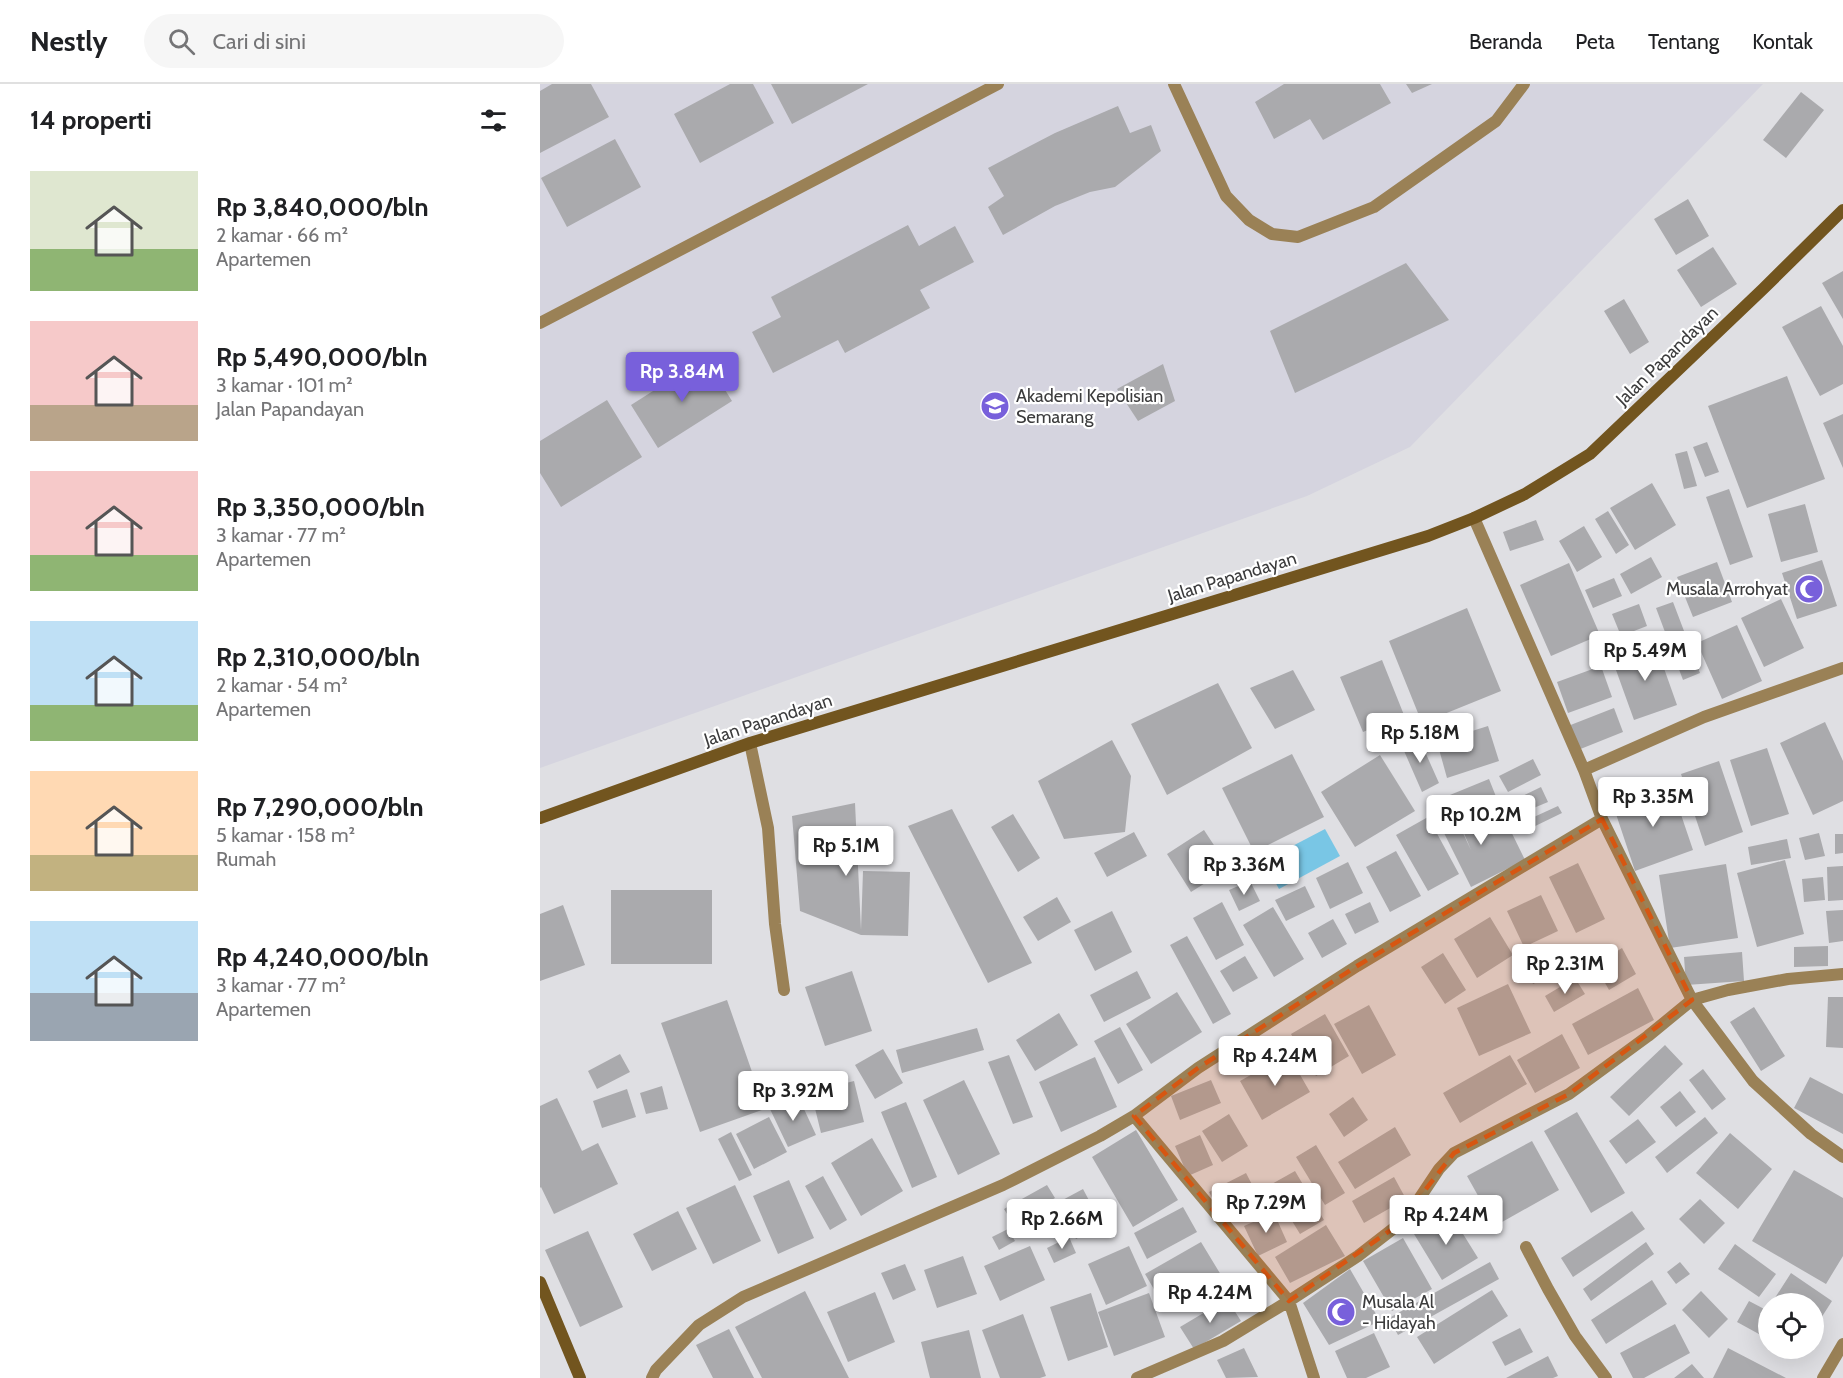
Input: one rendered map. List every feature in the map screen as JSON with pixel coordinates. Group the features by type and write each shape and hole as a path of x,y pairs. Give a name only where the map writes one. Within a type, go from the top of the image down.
{"main road":[{"name":"Jalan Papandayan","path":"540,818 750,743 1428,536 1474,518 1524,494 1590,454 1843,210"},
{"path":"540,1282 580,1378"}],"street":[{"path":"540,323 998,84"},
{"path":"1174,84 1226,196 1250,220 1272,234 1298,237 1374,207 1496,121 1524,84"},
{"path":"1474,518 1584,770 1602,819 1692,1000 1753,1081 1811,1134 1843,1157"},
{"path":"1584,770 1704,717 1843,668"},
{"path":"750,743 768,828 775,924 784,990"},
{"path":"652,1378 699,1325 743,1297 1003,1185 1100,1136 1134,1116 1198,1068 1357,966 1602,819"},
{"path":"1137,1378 1223,1341 1358,1256 1398,1225 1417,1202 1439,1168 1454,1153 1569,1094 1648,1036 1692,1000 1728,990 1788,979 1843,974"},
{"path":"1134,1116 1289,1301 1314,1378"},
{"path":"1526,1247 1575,1336 1606,1378"},
{"path":"1823,1378 1843,1344"}],"highlighted area":[{"path":"1602,819 1692,1000 1569,1094 1454,1153 1398,1225 1289,1301 1134,1116 1198,1068 1357,966"}],"shaded area":[{"name":"Akademi Kepolisian Semarang","path":"540,84 1763,84 1410,447 1307,496 540,768"}],"water":[{"path":"1325,829 1340,856 1279,889 1264,861"}],"building":[{"path":"552,84 591,84 609,117 540,153 540,91"},
{"path":"730,84 753,84 774,123 700,163 674,114"},
{"path":"771,84 868,84 792,124"},
{"path":"1284,84 1380,84 1391,103 1323,140 1310,119 1274,139 1255,102"},
{"path":"1406,84 1432,84 1412,93"},
{"path":"1801,92 1824,110 1786,158 1763,140"},
{"path":"1118,106 1130,133 1151,125 1161,151 1115,187 1090,192 1055,206 1003,235 988,207 1004,196 988,168 1055,133"},
{"path":"615,139 641,187 567,227 541,178"},
{"path":"1688,199 1709,236 1676,255 1654,219"},
{"path":"908,225 919,246 955,226 974,262 920,290 930,308 845,353 838,340 773,373 752,332 781,317 771,297"},
{"path":"1713,247 1737,284 1701,307 1677,270"},
{"path":"1406,263 1449,320 1295,393 1270,331"},
{"path":"1843,271 1843,319 1822,283"},
{"path":"1624,299 1649,342 1630,354 1604,311"},
{"path":"1821,306 1843,346 1843,384 1820,396 1782,327"},
{"path":"705,358 732,401 658,448 631,405"},
{"path":"1163,364 1175,401 1138,421 1117,389"},
{"path":"1787,376 1825,479 1747,508 1708,406"},
{"path":"607,400 642,457 561,507 540,473 540,441"},
{"path":"1843,414 1843,468 1823,423"},
{"path":"1707,442 1719,472 1705,477 1693,447"},
{"path":"1687,451 1697,486 1684,489 1675,454"},
{"path":"1652,483 1676,525 1635,550 1610,508"},
{"path":"1729,489 1753,557 1730,565 1706,497"},
{"path":"1805,504 1818,552 1781,562 1768,514"},
{"path":"1608,511 1629,545 1616,554 1595,519"},
{"path":"1536,520 1544,540 1510,551 1503,532"},
{"path":"1584,526 1602,557 1577,572 1559,541"},
{"path":"1651,557 1662,577 1631,594 1620,574"},
{"name":"Musala Arrohyat","path":"1822,560 1837,606 1797,619 1782,573"},
{"path":"1717,562 1732,602 1693,617 1677,577"},
{"path":"1569,563 1600,635 1551,656 1520,585"},
{"path":"1614,578 1622,596 1593,608 1585,590"},
{"path":"1781,599 1804,648 1764,667 1741,618"},
{"path":"1673,602 1700,673 1683,680 1656,608"},
{"path":"1639,604 1647,626 1621,636 1612,614"},
{"path":"1467,608 1501,691 1422,723 1389,641"},
{"path":"1737,625 1762,681 1722,699 1697,643"},
{"path":"1655,643 1677,705 1634,720 1612,659"},
{"path":"1382,660 1404,715 1363,732 1340,677"},
{"path":"1601,666 1612,697 1568,713 1557,682"},
{"path":"1293,670 1315,710 1275,729 1250,688"},
{"path":"1218,683 1252,748 1167,795 1131,724"},
{"path":"1614,708 1623,732 1578,750 1568,726"},
{"path":"1825,722 1843,761 1843,801 1813,815 1780,743"},
{"path":"1488,726 1499,761 1447,778 1437,742"},
{"path":"1418,736 1439,783 1422,792 1401,744"},
{"path":"1112,740 1131,776 1125,832 1064,839 1038,781"},
{"path":"1767,748 1789,814 1751,826 1730,760"},
{"path":"1292,754 1324,817 1254,852 1222,788"},
{"path":"1380,755 1415,811 1355,847 1321,792"},
{"path":"1533,759 1541,775 1508,792 1499,776"},
{"path":"1719,761 1743,832 1705,846 1681,774"},
{"path":"1489,779 1497,799 1453,817 1445,797"},
{"path":"1671,785 1693,850 1635,871 1613,805"},
{"path":"1541,787 1548,802 1510,818 1504,805"},
{"path":"1438,799 1449,821 1456,818 1471,850 1463,831 1502,813 1525,860 1471,887 1429,803"},
{"path":"855,803 861,930 863,871 910,872 908,936 861,935 800,911 792,816"},
{"path":"1558,806 1562,813 1525,831 1521,823"},
{"path":"952,809 1032,963 988,983 908,826"},
{"path":"1013,814 1040,858 1018,872 991,827"},
{"path":"1428,817 1459,874 1428,891 1396,835"},
{"path":"1204,830 1229,868 1191,892 1167,854"},
{"path":"1134,832 1147,856 1107,877 1094,853"},
{"path":"1819,833 1825,856 1805,860 1799,838"},
{"path":"1835,834 1843,834 1843,853 1835,854"},
{"path":"1787,839 1791,858 1751,865 1748,847"},
{"path":"1396,851 1421,896 1390,912 1366,867"},
{"path":"1785,860 1804,934 1757,947 1737,873"},
{"path":"1348,862 1363,893 1330,909 1316,878"},
{"path":"1578,863 1605,919 1576,933 1549,877"},
{"path":"1726,864 1738,938 1670,948 1659,875"},
{"path":"1843,866 1843,900 1828,901 1827,867"},
{"path":"1823,877 1825,900 1804,902 1802,879"},
{"path":"1250,881 1260,901 1239,911 1229,890"},
{"path":"1305,886 1315,907 1286,921 1275,900"},
{"path":"611,890 712,890 712,964 611,964"},
{"path":"1541,895 1558,931 1524,947 1507,911"},
{"path":"1057,897 1071,922 1038,941 1023,917"},
{"path":"1222,902 1244,945 1216,960 1193,918"},
{"path":"1370,902 1379,922 1355,934 1345,914"},
{"path":"563,905 585,965 540,981 540,914"},
{"path":"1273,907 1304,959 1274,977 1243,925"},
{"path":"1843,910 1843,941 1829,943 1826,911"},
{"path":"1112,911 1132,952 1095,971 1074,930"},
{"path":"1490,917 1513,955 1477,978 1454,939"},
{"path":"1333,919 1347,944 1322,958 1308,933"},
{"path":"1187,936 1231,1014 1213,1024 1170,945"},
{"path":"1828,946 1828,966 1794,967 1794,947"},
{"path":"1622,948 1636,974 1609,990 1595,965"},
{"path":"1563,949 1572,966 1533,984 1525,967"},
{"path":"1742,952 1744,981 1686,985 1684,957"},
{"path":"1443,953 1466,990 1445,1004 1421,967"},
{"path":"1245,956 1258,978 1233,992 1220,971"},
{"path":"852,971 872,1031 825,1046 805,987"},
{"path":"1137,971 1151,998 1104,1022 1090,995"},
{"path":"1575,978 1585,994 1554,1012 1545,996"},
{"path":"1508,984 1531,1033 1479,1056 1457,1008"},
{"path":"1638,988 1654,1020 1588,1055 1572,1024"},
{"path":"1177,992 1202,1032 1151,1064 1126,1024"},
{"path":"1828,997 1843,997 1843,1048 1826,1047"},
{"path":"727,1000 765,1109 700,1132 661,1023"},
{"path":"1369,1005 1396,1055 1362,1074 1334,1024"},
{"path":"1754,1007 1785,1056 1761,1071 1730,1022"},
{"path":"1059,1013 1078,1045 1035,1071 1016,1040"},
{"path":"1325,1014 1349,1056 1316,1076 1291,1034"},
{"path":"1120,1027 1143,1070 1118,1084 1094,1041"},
{"path":"977,1028 984,1050 902,1073 896,1050"},
{"path":"1562,1034 1580,1068 1535,1093 1517,1060"},
{"path":"1665,1045 1683,1064 1629,1116 1610,1097"},
{"path":"883,1049 903,1083 875,1099 855,1065"},
{"path":"620,1054 630,1072 597,1089 588,1071"},
{"path":"1288,1054 1310,1092 1262,1120 1240,1081"},
{"path":"1009,1055 1033,1117 1013,1124 988,1062"},
{"path":"1510,1055 1527,1084 1460,1123 1443,1093"},
{"path":"1095,1057 1117,1107 1061,1132 1039,1082"},
{"path":"1703,1069 1726,1099 1712,1110 1689,1080"},
{"path":"1810,1077 1843,1094 1843,1134 1794,1108"},
{"path":"964,1080 1000,1154 958,1175 923,1100"},
{"path":"1211,1080 1221,1103 1180,1120 1171,1096"},
{"path":"854,1081 864,1122 821,1133 811,1092"},
{"path":"662,1086 668,1109 646,1114 640,1093"},
{"path":"627,1089 636,1117 602,1128 593,1101"},
{"path":"1680,1091 1696,1112 1676,1127 1660,1107"},
{"path":"798,1096 816,1135 788,1147 770,1109"},
{"path":"1353,1097 1368,1120 1344,1137 1329,1114"},
{"path":"557,1098 582,1151 598,1143 618,1184 554,1214 540,1188 540,1106"},
{"path":"906,1102 937,1177 912,1188 881,1112"},
{"path":"1577,1112 1625,1193 1591,1213 1544,1131"},
{"path":"1229,1114 1248,1146 1222,1162 1202,1131"},
{"path":"769,1117 787,1152 754,1169 736,1134"},
{"path":"1705,1117 1718,1133 1667,1173 1655,1157"},
{"path":"1638,1119 1656,1142 1626,1164 1609,1141"},
{"path":"1395,1127 1411,1155 1355,1189 1338,1162"},
{"path":"1136,1130 1178,1200 1133,1227 1092,1157"},
{"path":"731,1132 752,1175 739,1181 718,1139"},
{"path":"1730,1133 1772,1169 1738,1209 1696,1173"},
{"path":"1200,1135 1213,1165 1188,1176 1175,1146"},
{"path":"872,1138 903,1191 861,1216 831,1163"},
{"path":"1532,1141 1559,1190 1495,1226 1467,1176"},
{"path":"1316,1145 1345,1193 1325,1205 1296,1157"},
{"path":"1794,1170 1843,1198 1843,1256 1826,1284 1752,1241"},
{"path":"1295,1171 1324,1220 1300,1234 1270,1185"},
{"path":"1246,1173 1260,1200 1224,1219 1209,1192"},
{"path":"823,1176 847,1220 830,1230 805,1186"},
{"path":"1394,1177 1406,1199 1364,1223 1352,1201"},
{"path":"789,1180 814,1238 778,1254 753,1196"},
{"path":"735,1185 761,1241 713,1264 686,1208"},
{"path":"1047,1185 1055,1198 1012,1222 1004,1209"},
{"path":"1083,1189 1102,1225 1076,1239 1057,1203"},
{"path":"1700,1199 1725,1223 1704,1244 1679,1219"},
{"path":"1183,1207 1197,1232 1147,1259 1134,1233"},
{"path":"678,1211 697,1249 652,1271 633,1234"},
{"path":"1632,1211 1645,1229 1573,1277 1561,1258"},
{"path":"1274,1213 1287,1242 1258,1256 1244,1226"},
{"path":"1450,1213 1478,1258 1442,1280 1414,1234"},
{"path":"1326,1225 1345,1256 1290,1283 1275,1257"},
{"path":"1008,1229 1015,1241 999,1250 992,1237"},
{"path":"588,1231 623,1307 580,1327 545,1250"},
{"path":"1069,1237 1076,1253 1054,1263 1047,1248"},
{"path":"1403,1238 1432,1289 1392,1311 1363,1261"},
{"path":"1201,1242 1221,1275 1165,1308 1145,1274"},
{"path":"1646,1242 1654,1254 1591,1301 1583,1289"},
{"path":"1735,1244 1776,1274 1762,1293 1758,1293 1758,1296 1718,1269"},
{"path":"1030,1246 1045,1280 1000,1301 984,1266"},
{"path":"1129,1246 1147,1286 1106,1305 1088,1264"},
{"path":"963,1256 977,1294 937,1308 924,1270"},
{"path":"1490,1262 1499,1279 1398,1335 1389,1318"},
{"path":"1680,1262 1690,1274 1676,1284 1667,1272"},
{"path":"905,1264 916,1290 893,1300 881,1273"},
{"name":"Musala Al - Hidayah","path":"1350,1269 1380,1321 1329,1345 1303,1303"},
{"path":"1791,1273 1820,1293 1778,1293"},
{"path":"1652,1280 1667,1304 1606,1344 1591,1320"},
{"path":"1492,1290 1508,1316 1434,1364 1417,1337"},
{"path":"805,1291 849,1378 762,1378 735,1327"},
{"path":"1701,1291 1728,1319 1709,1338 1682,1310"},
{"path":"875,1292 895,1342 848,1362 827,1312"},
{"path":"1091,1293 1108,1347 1068,1361 1050,1307"},
{"path":"1149,1293 1165,1337 1114,1356 1098,1312"},
{"path":"1824,1296 1832,1301 1824,1313"},
{"path":"1227,1299 1241,1321 1194,1349 1180,1327"},
{"path":"1749,1301 1758,1306 1758,1334 1737,1322"},
{"path":"1023,1314 1046,1376 1000,1378 982,1330"},
{"path":"1675,1324 1690,1353 1644,1378 1633,1378 1620,1353"},
{"path":"1520,1328 1533,1352 1505,1366 1492,1342"},
{"path":"729,1329 754,1378 713,1378 696,1345"},
{"path":"969,1330 981,1378 930,1378 921,1342"},
{"path":"1374,1333 1390,1367 1366,1378 1347,1378 1335,1351"},
{"path":"1244,1348 1258,1377 1226,1378 1217,1360"},
{"path":"1728,1348 1786,1378 1713,1378"},
{"path":"1548,1356 1558,1376 1553,1378 1506,1378"},
{"path":"1692,1364 1704,1378 1674,1378"}],"place":[{"name":"Akademi Kepolisian Semarang","path":"995,406"},
{"name":"Musala Arrohyat","path":"1809,589"},
{"name":"Musala Al - Hidayah","path":"1341,1312"}]}
